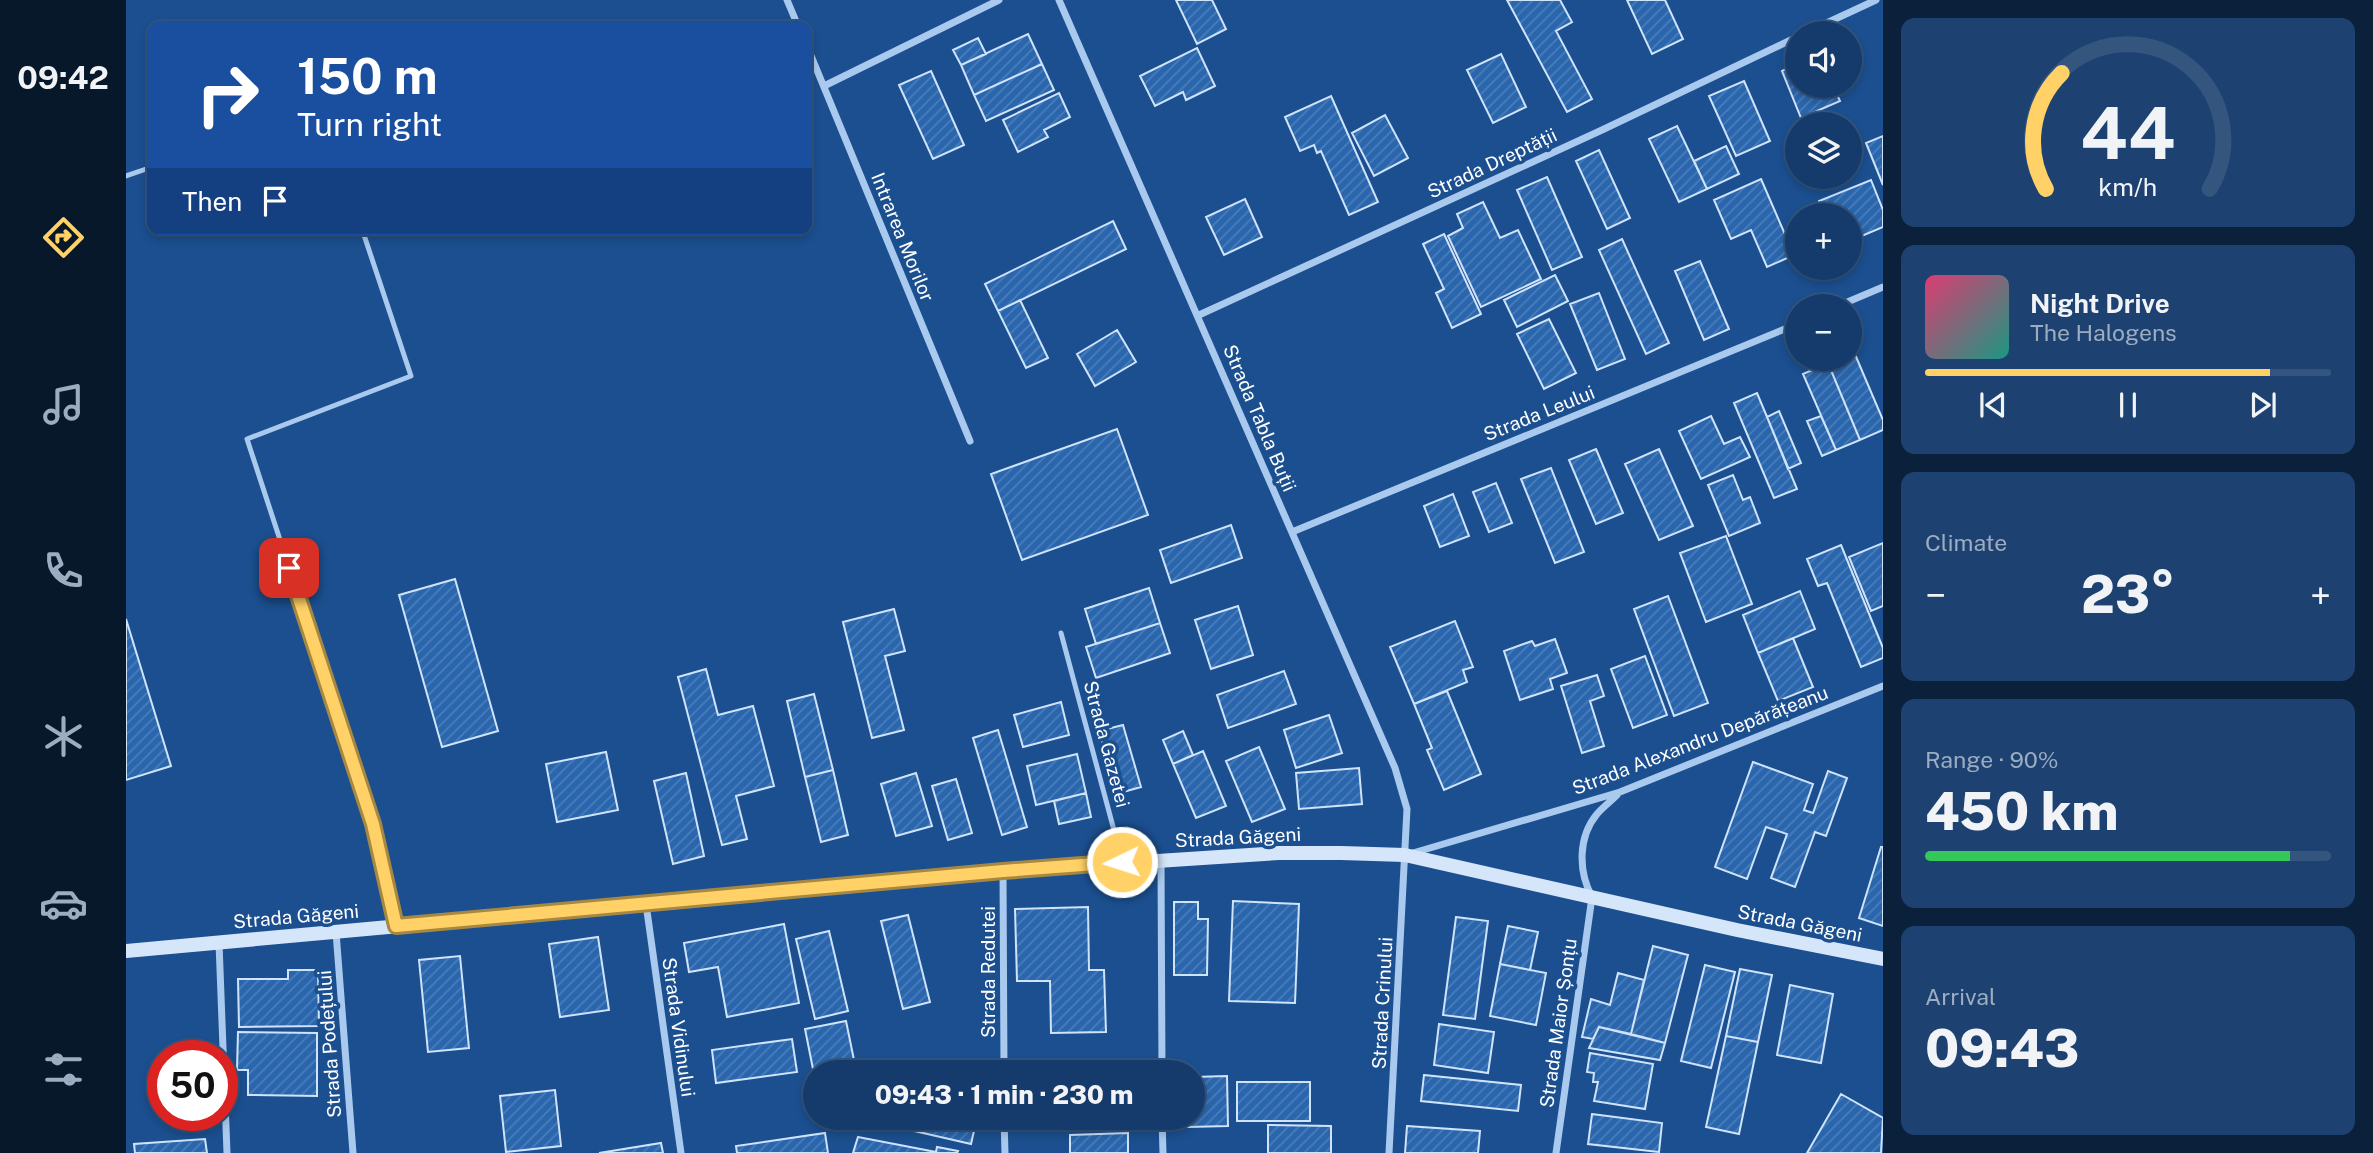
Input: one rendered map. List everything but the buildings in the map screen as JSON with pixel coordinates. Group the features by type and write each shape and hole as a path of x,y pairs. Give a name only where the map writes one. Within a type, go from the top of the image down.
{"main road":[{"name":"Strada Găgeni","path":"126,951 1003,871 1279,853 1405,855 1737,930 1883,959"}],"street":[{"path":"787,0 796,21"},
{"path":"824,86 999,0"},
{"name":"Strada Tabla Buții","path":"1059,0 1395,768 1407,808 1405,855"},
{"path":"1830,21 1875,0"},
{"name":"Strada Dreptății","path":"1199,315 1785,43"},
{"name":"Intrarea Morilor","path":"812,58 970,441"},
{"path":"1862,296 1883,287"},
{"name":"Strada Leului","path":"1292,532 1785,329"},
{"name":"Strada Alexandru Depărățeanu","path":"1405,855 1620,792 1883,686"},
{"path":"1592,897 1582,868 1582,851 1596,815 1620,792"},
{"name":"Strada Crinului","path":"1389,1153 1405,855"},
{"path":"1161,860 1162,1060"},
{"name":"Strada Redutei","path":"1003,871 1004,1060"},
{"name":"Strada Maior Șonțu","path":"1556,1153 1592,897"},
{"name":"Strada Vidinului","path":"646,904 681,1153"},
{"name":"Strada Podețului","path":"336,932 353,1153"},
{"path":"219,943 227,1153"},
{"path":"1004,1130 1004,1153"},
{"path":"1163,1130 1163,1153"}],"lane":[{"path":"126,176 147,169"},
{"path":"364,235 411,376 247,439 373,824 396,926"},
{"name":"Strada Gazetei","path":"1061,633 1122,862"}],"route":[{"path":"289,568 373,824 396,926 1122,862"}]}
